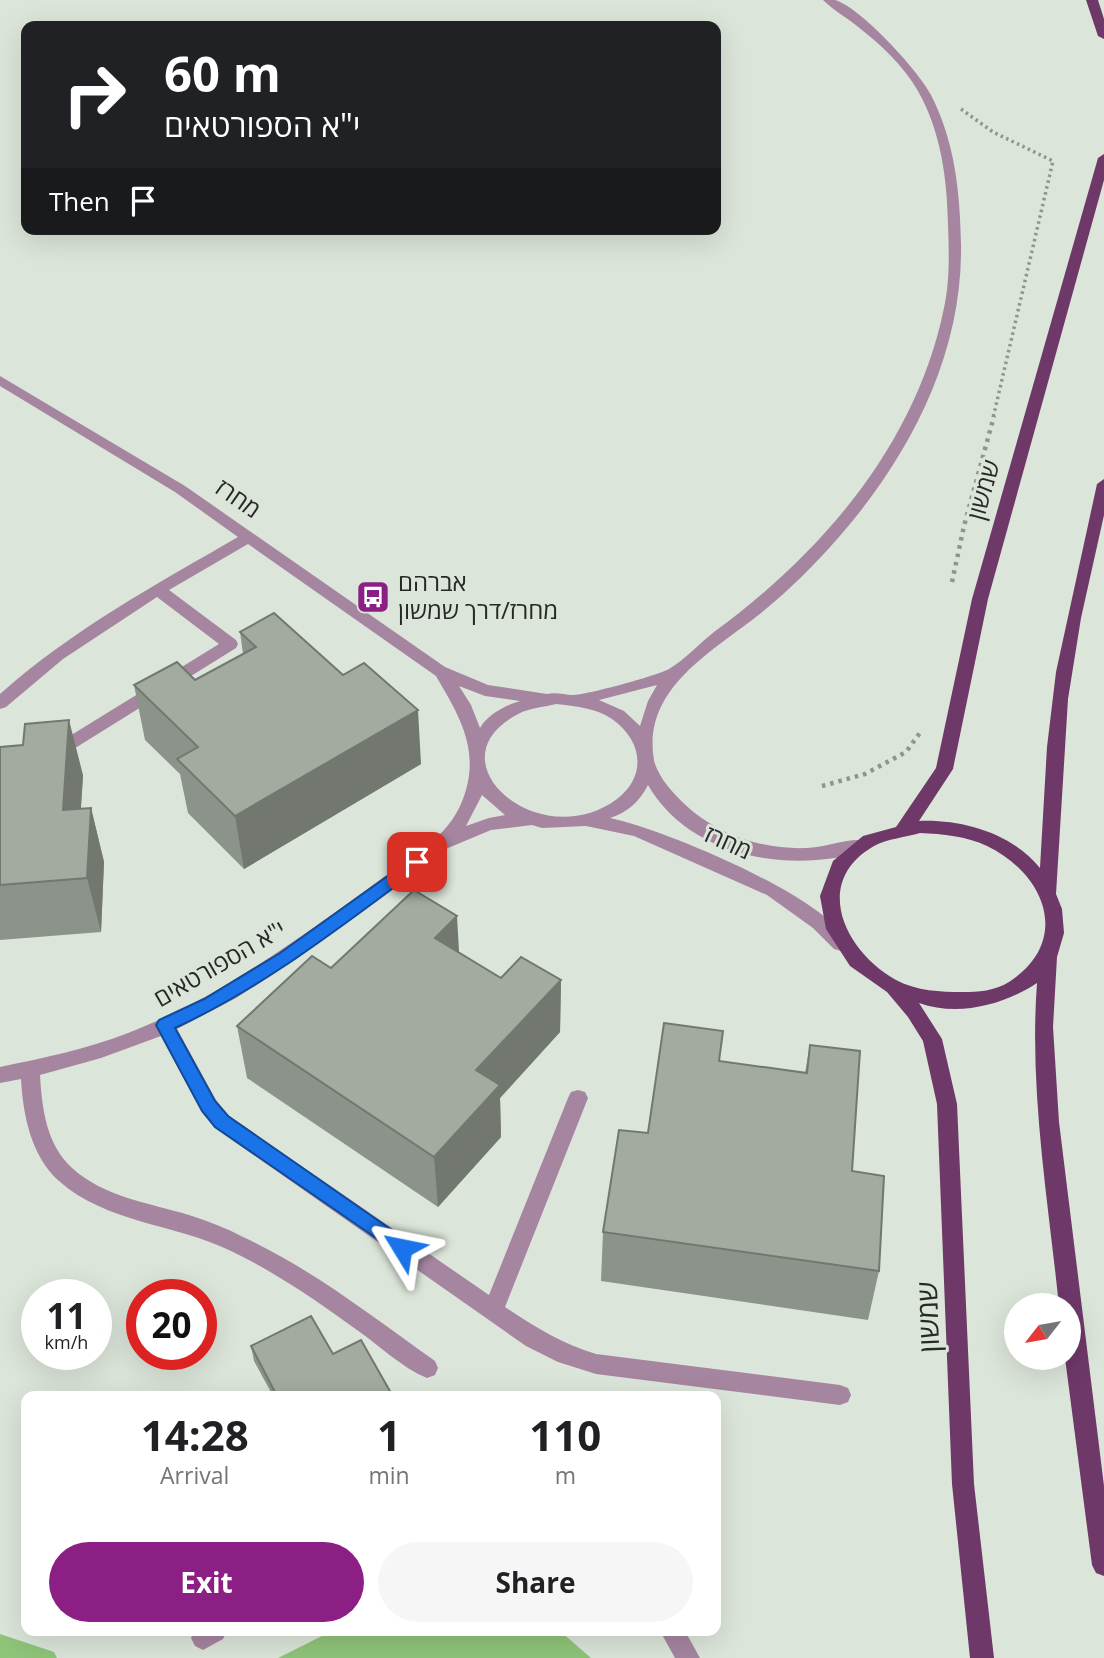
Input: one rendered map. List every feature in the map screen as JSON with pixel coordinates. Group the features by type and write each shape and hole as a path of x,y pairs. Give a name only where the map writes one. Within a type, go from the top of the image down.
{"main road":[{"path":"1092,0 1104,36"},
{"name":"שמשון","path":"904,829 944,769 980,599 1104,158"},
{"path":"1048,892 1051,796 1060,699 1073,617 1104,484"},
{"path":"1048,958 1029,980 1000,996 965,1002 929,999 894,988 863,969 841,944 830,917 830,890 839,866 859,846 888,832 937,827 987,839 1023,862 1048,892 1054,906 1056,933 1048,958 1043,1027 1049,1122 1083,1419 1104,1565"},
{"name":"שמשון","path":"894,988 915,1012 932,1039 947,1104 963,1485 982,1658"}],"street":[{"path":"644,745 656,702 675,673 763,603 830,536 880,474 915,415 938,359 951,306 956,256 954,208 938,121 924,88 900,56 867,26 829,0"},
{"name":"מחרז","path":"0,380 141,464 439,671 485,690 543,699"},
{"path":"0,703 34,671 158,590 249,537"},
{"path":"66,746 230,644 158,590"},
{"name":"מחרז","path":"439,671 463,705 478,743"},
{"path":"439,845 469,807 477,785 475,762 478,743 489,726 507,712 543,699 569,698 626,689 675,673"},
{"path":"439,845 489,824 519,819 581,821 607,813 628,799 642,782 647,764 644,745 634,727 616,712 569,698"},
{"name":"מחרז","path":"647,764 660,789 673,804 723,839 767,852 793,855 820,856 859,846"},
{"path":"477,772 495,799 516,812 540,820"},
{"name":"מחרז","path":"581,821 600,821 637,830 773,890 819,923 841,944"},
{"name":"י\"א הספורטאים","path":"0,1074 63,1063 136,1039 210,1004 286,958 439,845"},
{"path":"165,1025 209,1106 222,1122 534,1339 566,1355 596,1364 840,1395"},
{"path":"30,1069 33,1107 43,1142 52,1159 82,1186 126,1207 184,1222 239,1245 319,1292 427,1368"},
{"path":"493,1311 578,1098"},
{"path":"675,1636 688,1658"}],"path":[{"path":"952,585 961,533 1008,361 1032,242 1054,161 1007,141 976,122 960,108"},
{"path":"822,786 865,774 906,752 925,726"}],"green space":[{"path":"0,1634 54,1652 57,1658 0,1658"},
{"path":"322,1636 566,1636 591,1658 278,1658"}],"building":[{"path":"274,613 343,675 364,663 418,710 235,816 177,759 198,747 134,685 177,662 195,680 256,647 240,632"},
{"path":"69,720 63,810 91,808 87,878 0,885 0,747 23,745 25,724"},
{"path":"414,890 457,916 435,938 501,978 521,957 561,980 476,1070 500,1085 434,1157 237,1026 312,956 331,968"},
{"path":"664,1023 723,1031 719,1061 807,1073 810,1045 860,1051 852,1171 884,1176 879,1271 603,1232 619,1130 648,1133"},
{"path":"311,1316 333,1354 361,1340 390,1391 274,1391 251,1346"}],"place":[{"name":"אברהם מחרז/דרך שמשון","path":"373,597"}],"route":[{"path":"402,1248 222,1122 209,1106 165,1025 210,1004 286,958 417,862"}]}
